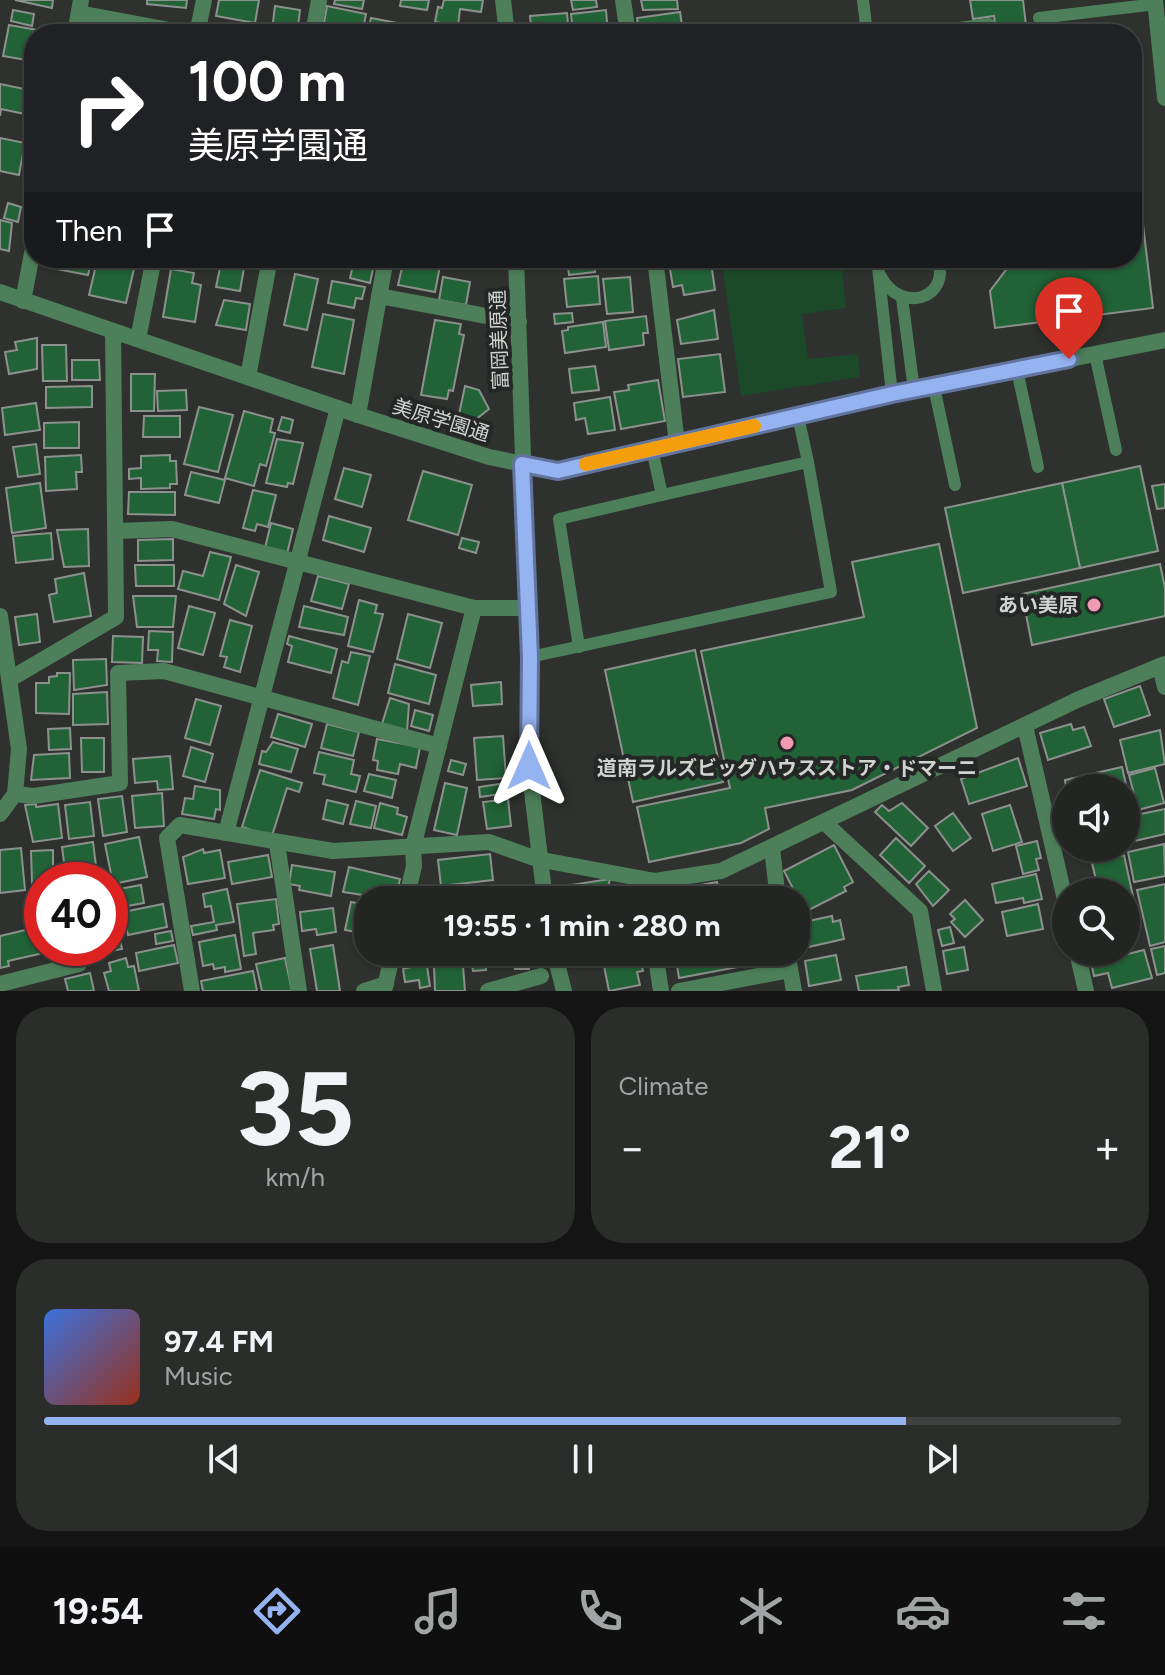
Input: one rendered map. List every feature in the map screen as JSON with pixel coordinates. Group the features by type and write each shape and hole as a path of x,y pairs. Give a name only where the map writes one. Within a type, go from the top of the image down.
{"street":[{"path":"199,24 204,0"},
{"path":"315,24 319,0"},
{"path":"503,0 506,24"},
{"path":"623,0 627,24"},
{"path":"1155,2 1165,98"},
{"path":"80,6 151,24"},
{"path":"23,301 29,268"},
{"path":"138,339 152,268"},
{"path":"248,377 268,268"},
{"path":"358,415 384,268"},
{"name":"富岡美原通","path":"516,268 530,657 529,766 542,886"},
{"path":"656,268 677,444"},
{"name":"美原学園通","path":"0,292 358,415 489,457 558,471 892,394 1165,340"},
{"path":"379,296 519,322"},
{"path":"10,679 116,617 113,331"},
{"path":"226,833 338,408"},
{"path":"116,531 172,529 474,608 528,608"},
{"path":"409,886 414,866 413,847 474,608"},
{"path":"0,616 19,749 15,794 0,814"},
{"path":"192,991 167,838 180,825 333,851 489,842 537,859 655,881 671,880 721,871 1025,726 1163,665 1165,687"},
{"path":"15,794 34,796 120,783 118,673 164,671 263,701 439,746"},
{"path":"1025,726 1060,878"},
{"path":"825,823 920,911 934,991"},
{"path":"277,843 299,991"},
{"path":"772,848 776,886"},
{"path":"670,886 671,880"},
{"path":"0,984 71,966"},
{"path":"364,991 385,987 390,966"},
{"path":"558,966 564,991"},
{"path":"657,966 661,991"},
{"path":"789,966 794,991"},
{"path":"1080,966 1086,991"},
{"path":"679,991 790,970"},
{"path":"488,991 516,986 541,976"}],"lane":[{"path":"863,0 866,24"},
{"path":"1039,18 1155,2"},
{"path":"878,268 892,394"},
{"path":"878,272 880,268"},
{"path":"878,272 892,293 902,298 922,298 931,292 940,275 939,268"},
{"path":"902,298 914,390"},
{"path":"1095,354 1116,450"},
{"path":"1017,370 1038,467"},
{"path":"934,387 955,485"},
{"path":"530,657 831,592 798,416"},
{"path":"652,449 662,495"},
{"path":"579,647 559,519 808,462"}],"green space":[{"path":"722,268 842,268 846,308 802,314 808,359 858,354 860,377 741,396"}],"building":[{"path":"15,0 53,0 52,8"},
{"path":"147,0 187,0 186,8 147,4"},
{"path":"219,0 259,0 255,23 216,16"},
{"path":"335,0 364,0 362,9 334,4"},
{"path":"401,0 429,0 427,10 400,6"},
{"path":"444,0 483,0 481,12 460,9 458,24 435,22 438,7 442,8"},
{"path":"571,0 596,0 597,7 573,10"},
{"path":"641,0 677,0 678,9 643,10"},
{"path":"970,0 1023,0 1026,24 995,24 994,16 973,19"},
{"path":"275,6 300,10 298,24 273,24"},
{"path":"327,6 366,14 364,24 324,24"},
{"path":"13,10 34,14 32,24 11,21"},
{"path":"606,10 607,24 572,24 571,14"},
{"path":"680,12 682,24 638,24 637,18"},
{"path":"567,13 568,24 531,24 530,16"},
{"path":"371,18 403,24 370,24"},
{"path":"9,25 24,28 24,60 3,56"},
{"path":"0,84 24,89 24,114 1,109 0,116"},
{"path":"0,138 24,143 19,175 0,171"},
{"path":"8,203 21,207 18,222 4,218"},
{"path":"1142,216 1153,308 995,328 990,291 1007,268 1142,268"},
{"path":"0,220 12,223 9,251 0,249"},
{"path":"51,268 90,268 88,275"},
{"path":"95,268 134,269 126,303 89,295"},
{"path":"220,268 244,268 240,291 216,287"},
{"path":"352,268 373,269 370,283 350,278"},
{"path":"402,268 440,268 435,292 398,285"},
{"path":"568,268 595,268 595,272 569,275"},
{"path":"712,268 715,290 684,295 682,285 673,287 670,269"},
{"path":"171,269 194,273 192,283 201,285 195,322 163,317"},
{"path":"295,274 318,279 307,330 284,325"},
{"path":"598,276 600,304 567,307 564,279"},
{"path":"443,277 470,282 466,305 439,300"},
{"path":"630,277 633,312 607,314 603,279"},
{"path":"332,281 365,287 362,299 356,298 354,308 328,303"},
{"path":"224,300 250,304 246,330 216,325"},
{"path":"714,310 718,339 681,344 677,320"},
{"path":"572,313 573,322 555,324 554,314"},
{"path":"323,314 354,320 344,374 312,367"},
{"path":"646,316 648,333 643,333 644,345 609,350 605,321"},
{"path":"435,320 461,324 459,334 464,335 453,391 449,390 447,399 421,395"},
{"path":"603,322 606,347 565,353 562,331 568,330 568,327"},
{"path":"37,338 37,369 9,374 5,352 17,350 15,342"},
{"path":"42,345 66,345 67,381 43,381"},
{"path":"720,354 725,392 683,397 678,359"},
{"path":"72,360 99,360 100,380 72,380"},
{"path":"595,366 599,390 572,393 569,369"},
{"path":"131,374 155,374 154,411 131,411"},
{"path":"658,380 665,421 621,429 614,392 629,390 628,385"},
{"path":"92,386 92,407 46,408 46,387"},
{"path":"465,386 479,390 489,409 470,424 458,419"},
{"path":"186,390 187,410 158,411 157,391"},
{"path":"610,397 615,430 588,434 585,418 576,420 574,403"},
{"path":"36,403 40,430 5,435 2,408"},
{"path":"199,407 233,415 218,472 184,464"},
{"path":"244,411 273,419 270,432 275,433 266,466 260,464 254,486 225,478"},
{"path":"144,416 180,416 180,437 143,437"},
{"path":"282,417 293,420 290,433 278,430"},
{"path":"79,422 79,448 44,448 44,423"},
{"path":"277,439 303,443 293,484 288,483 287,487 266,483"},
{"path":"36,444 40,474 18,477 13,447"},
{"path":"81,455 82,472 76,472 77,489 46,491 45,457"},
{"path":"170,455 170,461 176,461 177,484 170,484 170,488 141,489 141,478 129,479 129,469 141,468 141,456"},
{"path":"1140,466 1158,551 1080,568 1062,483"},
{"path":"344,468 371,475 362,507 335,499"},
{"path":"423,471 472,485 458,535 408,520"},
{"path":"191,472 225,480 219,503 185,495"},
{"path":"40,483 46,528 12,533 6,488"},
{"path":"1062,483 1080,568 963,593 945,508"},
{"path":"1165,484 1165,508 1157,509 1152,486"},
{"path":"253,490 276,495 268,527 257,524 255,531 243,528"},
{"path":"129,492 175,492 175,515 128,514"},
{"path":"329,516 371,528 364,552 323,540"},
{"path":"271,523 293,529 287,554 265,548"},
{"path":"88,529 89,566 64,567 57,530"},
{"path":"51,533 53,559 16,563 13,536"},
{"path":"462,538 479,542 476,553 459,548"},
{"path":"173,539 173,560 138,561 138,540"},
{"path":"939,544 977,728 852,790 765,808 769,829 741,843 649,862 637,807 730,788 701,651 864,617 852,562"},
{"path":"210,552 231,557 219,600 178,589 183,571 203,576"},
{"name":"あい美原","path":"1160,564 1165,588 1165,616 1032,645 1022,594"},
{"path":"135,565 174,565 174,586 136,586"},
{"path":"236,565 259,572 246,616 224,604"},
{"path":"84,573 91,616 54,622 49,595 57,593 55,579"},
{"path":"318,576 349,584 342,609 311,601"},
{"path":"133,596 176,596 173,627 137,627"},
{"path":"359,600 377,605 375,613 383,614 373,652 348,646"},
{"path":"189,606 215,613 203,655 178,648"},
{"path":"304,606 348,617 344,635 299,627"},
{"path":"37,614 40,642 19,645 15,617"},
{"path":"408,614 442,623 430,668 397,659"},
{"path":"230,620 252,626 240,672 224,667 227,657 220,656"},
{"path":"149,631 173,632 172,662 157,661 158,650 148,650"},
{"path":"113,636 143,637 142,663 112,662"},
{"path":"289,636 337,649 331,673 288,662 292,646 287,644"},
{"path":"695,650 723,782 633,802 605,670"},
{"path":"351,652 370,656 358,705 333,698 342,661 348,663"},
{"path":"106,659 107,685 74,690 73,660"},
{"path":"395,664 436,675 429,704 388,693"},
{"path":"57,673 70,673 69,714 36,713 36,683 49,683 49,677 57,676"},
{"path":"501,682 502,704 473,706 471,685"},
{"path":"1140,686 1150,715 1114,727 1104,699"},
{"path":"107,692 108,724 73,725 73,694"},
{"path":"390,698 409,704 407,731 382,724"},
{"path":"196,699 221,706 210,745 185,738"},
{"path":"415,710 433,715 429,731 411,726"},
{"path":"278,714 312,724 305,747 271,737"},
{"path":"327,724 359,732 353,756 321,748"},
{"path":"1071,724 1073,730 1084,727 1091,746 1048,760 1040,733"},
{"path":"70,728 71,749 49,750 48,729"},
{"path":"1160,730 1165,764 1128,773 1120,740"},
{"path":"503,736 506,778 477,780 474,738"},
{"path":"81,738 104,738 104,772 82,772"},
{"path":"377,739 420,747 416,768 400,764 398,774 377,770 378,761 373,760"},
{"path":"273,742 298,749 291,772 259,764 262,751 266,752"},
{"path":"191,747 213,754 205,782 183,776"},
{"path":"319,752 354,760 351,774 360,776 356,792 323,784 325,775 314,773"},
{"path":"69,753 70,778 31,780 34,755"},
{"path":"170,756 173,789 158,790 157,781 135,783 133,759"},
{"path":"1018,758 1027,786 969,804 961,779"},
{"path":"451,760 466,764 463,775 448,771"},
{"path":"1122,767 1124,774 1091,774"},
{"path":"1155,768 1164,803 1140,809 1140,774 1133,774"},
{"path":"260,770 302,783 299,792 287,788 272,836 242,827"},
{"path":"369,774 396,780 392,798 364,791"},
{"path":"445,783 467,788 457,835 434,830"},
{"path":"500,784 501,794 480,797 479,787"},
{"path":"195,786 220,790 220,810 216,809 214,819 182,814 185,798 193,799"},
{"path":"162,793 164,826 135,828 132,796"},
{"path":"122,796 127,832 103,836 98,799"},
{"path":"508,799 511,826 487,829 483,802"},
{"path":"327,800 348,805 343,824 323,819"},
{"path":"356,801 376,806 371,828 350,824"},
{"path":"90,802 94,836 69,839 65,805"},
{"path":"380,803 398,808 397,814 407,817 402,835 374,828"},
{"path":"902,803 928,828 911,846 875,812 882,805 889,811"},
{"path":"36,804 36,807 58,804 62,838 33,842 25,805"},
{"path":"1010,805 1022,842 993,851 982,814"},
{"path":"1165,809 1165,834 1140,840 1140,814"},
{"path":"953,813 971,838 953,851 935,826"},
{"path":"139,837 147,877 128,881 128,862 109,862 105,844"},
{"path":"896,838 925,866 909,883 880,855"},
{"path":"1037,841 1041,858 1036,859 1039,870 1023,874 1016,846"},
{"path":"93,842 96,862 64,862 62,847"},
{"path":"1164,844 1165,876 1140,881 1140,878 1133,878 1130,862 1140,862 1140,849"},
{"path":"834,845 853,882 844,887 846,891 810,909 810,886 792,886 784,871"},
{"path":"21,848 24,890 0,893 0,850"},
{"path":"203,849 204,853 220,850 225,878 188,884 183,857"},
{"path":"53,850 53,862 31,862 31,851"},
{"path":"490,854 493,880 441,886 438,860"},
{"path":"268,855 272,877 232,884 228,862"},
{"path":"1126,862 1129,878 1096,878 1092,863"},
{"path":"292,865 335,872 331,896 299,890 300,886 289,884"},
{"path":"349,867 400,879 398,886 354,886 354,894 343,892"},
{"path":"929,871 949,890 933,906 916,884"},
{"path":"1036,874 1042,899 1024,903 1023,898 996,903 992,884"},
{"path":"610,879 608,886 571,885"},
{"path":"717,882 718,886 695,886"},
{"path":"1165,884 1165,942 1150,946 1140,889"},
{"path":"141,885 144,903 128,906 128,887"},
{"path":"227,889 234,922 216,925 217,930 193,935 191,926 214,922 211,906 205,907 203,894"},
{"path":"276,899 279,924 273,925 274,930 253,933 256,954 244,956 237,904"},
{"path":"965,900 983,920 965,937 951,922 955,919 950,914"},
{"path":"351,902 354,903 354,932 345,930"},
{"path":"163,904 167,927 128,935 128,911"},
{"path":"1038,904 1043,929 1007,936 1002,912"},
{"path":"333,908 336,932 317,935 316,929 302,931 300,912"},
{"path":"832,916 833,922 840,920 844,939 810,947 810,921"},
{"path":"950,927 954,943 942,946 938,930"},
{"path":"24,930 24,957 8,961 9,966 0,968 0,936"},
{"path":"171,931 173,941 156,944 155,934"},
{"path":"235,935 241,969 225,972 225,967 214,969 213,964 203,966 199,942"},
{"path":"174,945 178,963 139,971 136,953"},
{"path":"333,945 340,991 317,991 310,949"},
{"path":"1165,946 1165,973 1157,975 1151,949"},
{"path":"964,947 968,970 947,974 943,951"},
{"path":"1144,950 1152,978 1112,988 1108,973 1094,976 1092,966 1140,966 1140,951"},
{"path":"836,955 841,980 809,986 806,966 810,966 810,960"},
{"path":"285,958 292,991 262,991 256,964"},
{"path":"110,966 134,966 139,991 109,991 104,973 111,971"},
{"path":"427,966 430,986 420,988 419,980 405,982 403,969"},
{"path":"463,966 465,991 435,991 434,967"},
{"path":"472,966 486,966 486,970 473,971"},
{"path":"515,966 529,966 529,969 515,969"},
{"path":"604,966 642,966 643,971 637,972 640,985 609,991"},
{"path":"677,966 738,967 679,978"},
{"path":"906,967 909,985 898,987 899,990 859,991 856,976"},
{"path":"253,971 257,991 203,991 201,981"},
{"path":"90,973 94,991 68,991 65,979"}],"slow traffic":[{"path":"586,464 754,426"}],"place":[{"name":"あい美原","path":"1094,605"},
{"name":"道南ラルズビッグハウスストア・ドマーニ","path":"787,743"}],"route":[{"path":"529,766 530,657 522,464 558,471 892,394 1069,359"}]}
